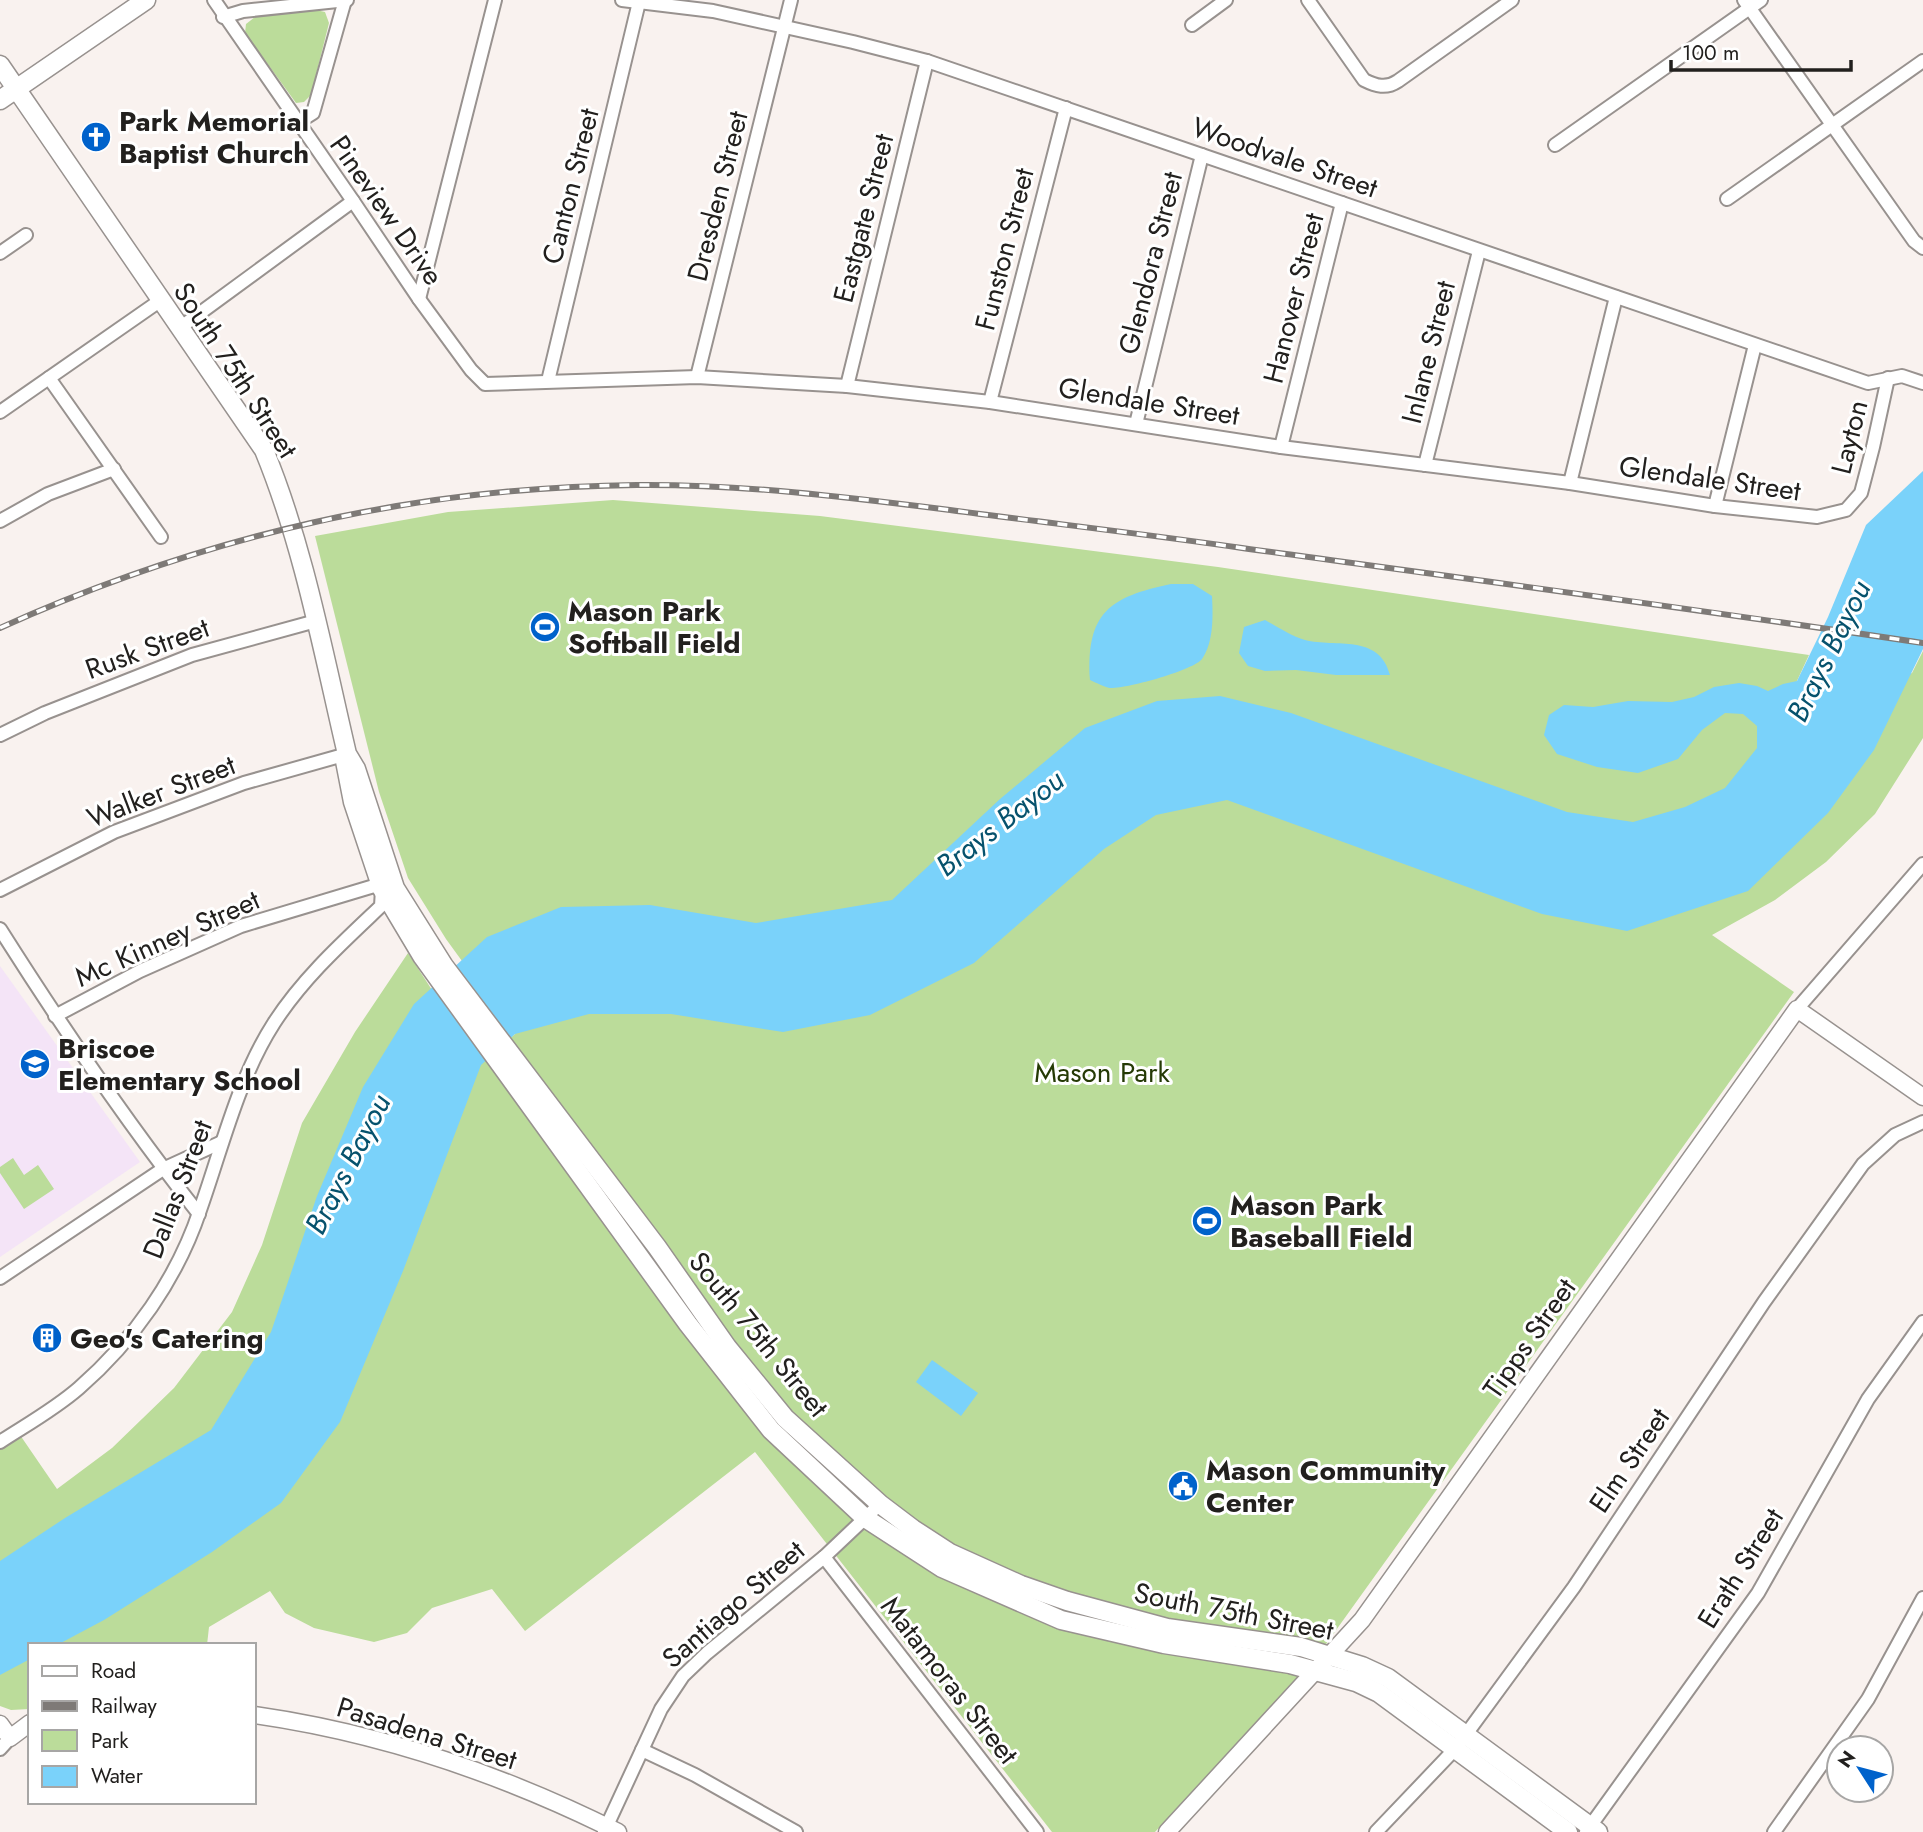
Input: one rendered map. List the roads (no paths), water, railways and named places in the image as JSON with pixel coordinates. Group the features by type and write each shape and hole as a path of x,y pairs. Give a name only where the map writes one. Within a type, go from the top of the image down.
{"main road":[{"path":"0,100 146,0"},
{"name":"South 75th Street","path":"0,65 264,450 282,493 347,754 356,769 394,888 427,953"},
{"name":"South 75th Street","path":"347,754 344,768 382,889 515,1074 688,1324 771,1430 865,1518 942,1568 1061,1620 1164,1644 1274,1661 1356,1682 1461,1741 1592,1830"},
{"name":"South 75th Street","path":"515,1074 657,1247 727,1347 777,1408 880,1504 913,1529 950,1553 1021,1585 1067,1601 1167,1628 1301,1647 1362,1666 1388,1678 1569,1832"},
{"path":"1061,1620 1067,1601"}],"street":[{"name":"Pineview Drive","path":"214,0 223,17 419,299 477,376"},
{"path":"223,17 243,11 346,0 313,113 297,123"},
{"path":"419,299 495,0"},
{"name":"Woodvale Street","path":"622,0 713,11 927,61 1868,383 1902,376 1923,383"},
{"name":"Dresden Street","path":"697,377 791,0"},
{"path":"1192,25 1226,0"},
{"path":"1308,0 1364,80 1376,86 1391,86 1512,0"},
{"path":"1555,145 1747,4 1761,0"},
{"name":"Canton Street","path":"548,381 639,2"},
{"path":"1747,4 1914,241 1923,248"},
{"name":"Eastgate Street","path":"847,386 927,61"},
{"path":"1727,199 1923,61"},
{"name":"Funston Street","path":"990,402 1066,108"},
{"name":"Glendora Street","path":"1136,424 1202,155"},
{"path":"181,327 353,201"},
{"name":"Hanover Street","path":"1281,447 1342,202"},
{"path":"0,253 26,235"},
{"name":"Inlane Street","path":"1425,465 1479,251"},
{"path":"1570,483 1616,297"},
{"path":"0,412 161,300"},
{"path":"1715,506 1755,345"},
{"name":"Glendale Street","path":"477,376 485,384 697,377 847,386 990,402 1281,447 1570,483 1715,506 1813,516"},
{"path":"49,378 160,537"},
{"name":"Layton","path":"1813,516 1846,510 1861,493 1888,378"},
{"path":"0,522 48,494 114,469"},
{"name":"Rusk Street","path":"0,735 45,713 192,655 316,621"},
{"name":"Walker Street","path":"0,890 114,832 244,783 347,754"},
{"name":"Tipps Street","path":"1167,1832 1331,1656 1362,1619 1797,1009 1923,864"},
{"name":"Mc Kinney Street","path":"55,1016 140,971 241,926 374,886 382,889"},
{"name":"Dallas Street","path":"0,1442 78,1389 119,1348 155,1302 178,1263 199,1214 248,1072 274,1023 312,972 381,906 382,889"},
{"path":"0,929 55,1016 199,1214"},
{"path":"1797,1009 1920,1090"},
{"name":"Elm Street","path":"1376,1832 1461,1741 1574,1587 1764,1302 1863,1164 1895,1135 1923,1122"},
{"path":"0,1278 163,1168 222,1142"},
{"name":"Erath Street","path":"1592,1830 1758,1593 1868,1399 1923,1322"},
{"name":"Santiago Street","path":"609,1830 661,1709 683,1676 824,1557 880,1504"},
{"name":"Matamoras Street","path":"824,1557 1037,1832"},
{"path":"1774,1832 1868,1699 1923,1598"},
{"name":"Pasadena Street","path":"256,1715 359,1736 468,1767 609,1830"},
{"path":"0,1724 5,1743 28,1725"},
{"path":"642,1750 695,1775 796,1832"}],"water":[{"name":"Brays Bayou","path":"1923,471 1923,649 1874,750 1828,813 1748,891 1627,931 1542,914 1227,800 1156,815 1104,849 974,963 870,1015 783,1032 671,1014 589,1014 515,1034 481,1065 403,1271 340,1422 281,1503 212,1552 104,1620 61,1643 28,1643 28,1660 0,1675 0,1561 65,1518 211,1430 271,1332 317,1196 363,1087 414,1004 487,937 561,907 650,905 756,923 892,900 1000,799 1085,728 1157,701 1220,696 1291,713 1567,812 1633,822 1685,807 1725,788 1757,748 1757,726 1743,714 1725,713 1702,730 1678,759 1638,773 1597,767 1557,754 1544,735 1549,715 1564,705 1593,707 1628,701 1672,702 1694,697 1714,687 1739,683 1768,691 1797,681 1828,617 1866,525"},
{"path":"1171,584 1193,584 1212,596 1211,637 1202,659 1174,673 1130,685 1110,688 1090,680 1092,638 1106,611 1132,595"},
{"path":"1265,620 1305,640 1366,648 1376,653 1384,662 1390,675 1265,671 1248,666 1239,653 1244,627"},
{"path":"932,1360 978,1393 961,1416 916,1382"}],"railway":[{"path":"0,628 153,568 232,543 311,523 472,495 554,488 676,485 872,500 1169,538 1923,643"}],"place":[{"name":"Park Memorial Baptist Church","path":"96,137"},
{"name":"Mason Park Softball Field","path":"545,627"},
{"name":"Briscoe Elementary School","path":"35,1064"},
{"name":"Mason Park Baseball Field","path":"1207,1221"},
{"name":"Geo's Catering","path":"47,1338"},
{"name":"Mason Community Center","path":"1183,1486"}],"park label":[{"name":"Mason Park","path":"1102,1072"}]}
